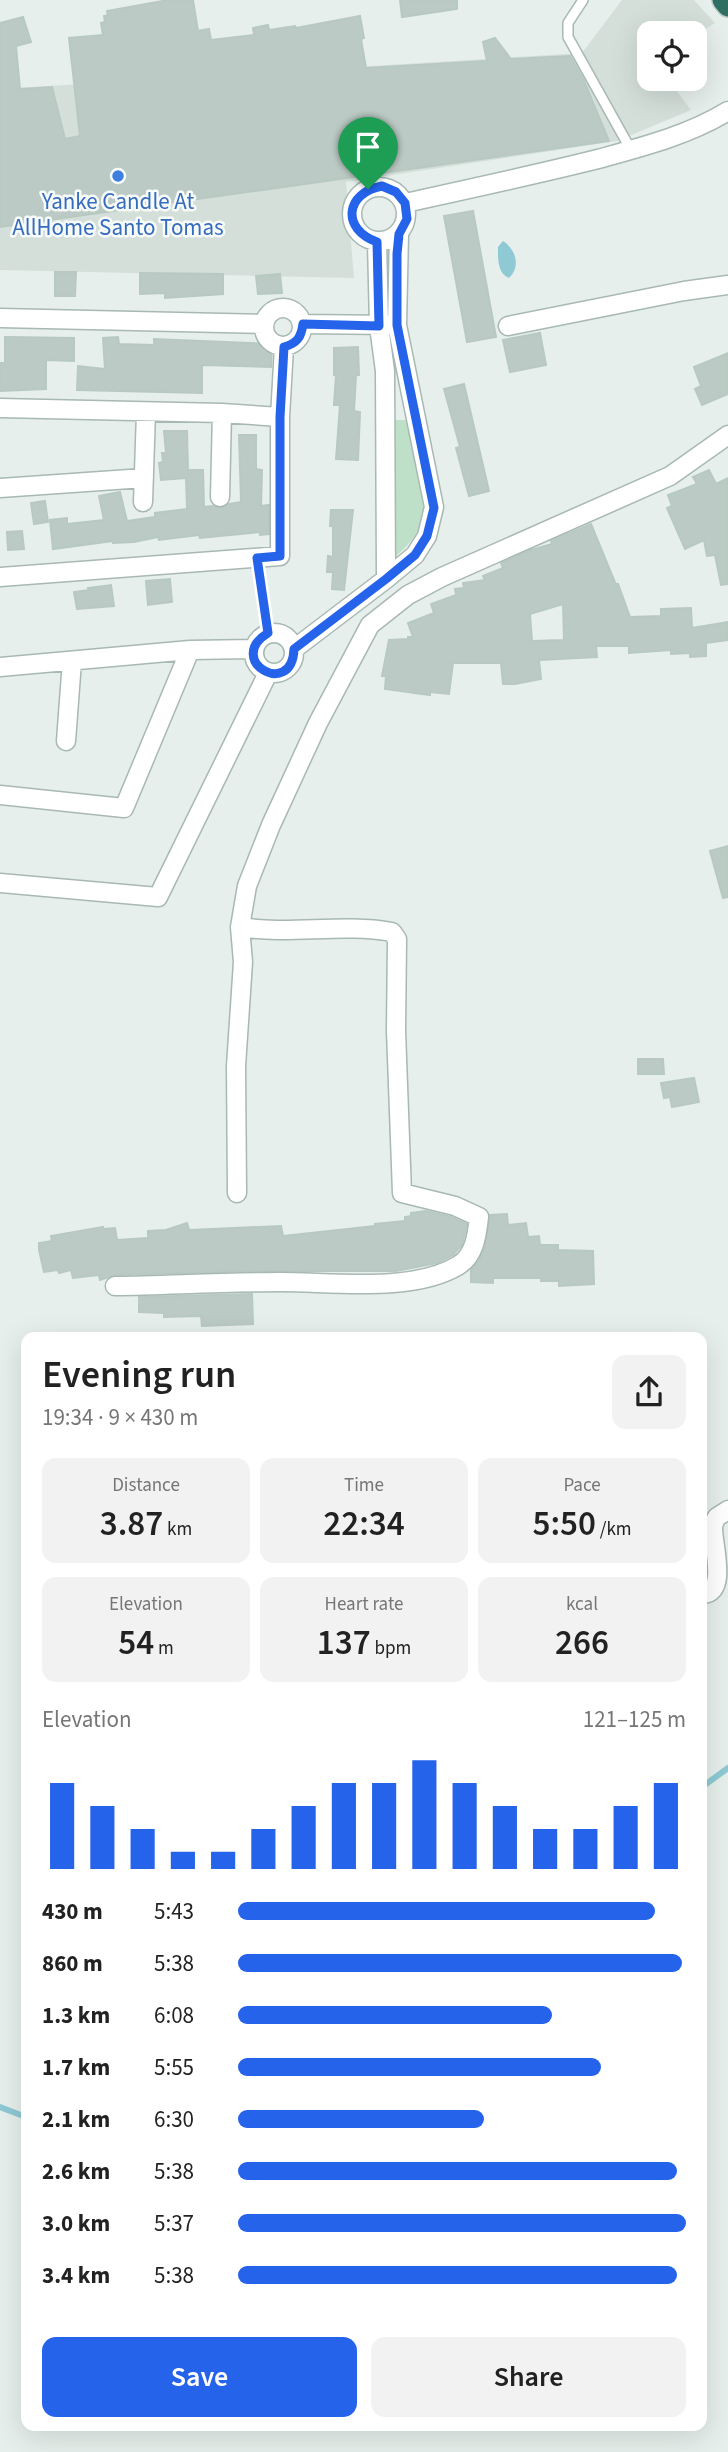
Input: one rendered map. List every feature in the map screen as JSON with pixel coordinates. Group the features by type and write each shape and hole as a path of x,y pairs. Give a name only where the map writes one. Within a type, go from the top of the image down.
{"highway":[{"path":"723,0 728,6"}],"street":[{"path":"405,203 632,150 708,123 728,111"},
{"path":"294,649 415,555 427,536 434,508 397,325 399,234 407,219 405,203 396,192 382,186 368,189 356,198 351,211 354,226 363,237 377,242 389,240 399,234"},
{"path":"377,242 379,326 385,371 386,579"},
{"path":"508,326 684,291 728,285"},
{"path":"274,309 292,309 300,315 303,324 302,335 294,343 284,347 273,344 265,335 264,324 274,309"},
{"path":"0,318 264,324"},
{"path":"303,324 397,325"},
{"path":"0,577 280,556 280,417 284,347"},
{"path":"0,408 222,413 280,417"},
{"path":"143,502 146,412"},
{"path":"220,497 222,413"},
{"path":"237,1193 236,1066 243,962 240,915 247,886 271,825 337,683 370,625 408,595 541,531 670,476 728,435"},
{"path":"0,488 144,478"},
{"path":"268,633 279,633 289,639 294,649 294,660 279,674 268,673 259,668 254,659 253,649 259,639 268,633"},
{"path":"0,667 190,650 253,649"},
{"path":"0,795 124,808 190,650"},
{"path":"66,741 72,661"},
{"path":"0,883 159,897 268,673"},
{"path":"116,1286 281,1282 352,1284 433,1278 462,1264 470,1254 476,1237 479,1217 455,1206 402,1193 396,1031 398,952 397,939 392,932 369,928 281,930 240,927"},
{"path":"707,1594 716,1589 722,1574 713,1528 717,1517 728,1510"}],"lane":[{"path":"583,0 568,23 568,37 632,150"}],"path":[{"path":"257,558 268,633"}],"shaded area":[{"path":"622,0 694,0 715,23 707,28 707,21 637,21 637,91 677,91 691,110 617,141 346,182 354,278 0,270 0,89 582,53"}],"green space":[{"path":"394,420 412,420 428,499 420,527 412,540 396,556 390,554"}],"water":[{"path":"503,241 514,253 516,264 509,278 502,273 499,265 498,247"}],"building":[{"path":"168,0 193,0 198,31 209,29 211,40 254,35 253,28 268,25 269,30 296,28 360,16 366,68 487,61 483,42 495,38 511,59 570,56 584,81 609,141 0,227 0,23 23,17 31,42 16,46 20,89 52,87 65,139 80,136 69,38 103,35 101,23 105,22 107,11"},
{"path":"400,0 457,0 457,9 402,17"},
{"path":"473,211 496,337 467,342 444,216"},
{"path":"55,272 76,272 75,296 55,296"},
{"path":"140,273 223,274 223,294 165,298 165,293 140,294"},
{"path":"280,274 282,293 258,294 256,276"},
{"path":"540,333 546,365 510,372 503,340"},
{"path":"5,337 74,338 74,361 46,360 46,389 0,391 0,363 5,363"},
{"path":"118,337 119,344 154,345 154,339 272,344 271,367 202,365 202,393 77,390 78,366 105,369 103,338"},
{"path":"358,347 359,375 356,375 354,411 360,412 358,460 336,459 340,405 334,405 334,348"},
{"path":"728,353 728,394 702,405 695,389 701,386 694,367"},
{"path":"464,384 489,491 469,496 456,448 460,447 444,389"},
{"path":"164,431 187,431 188,470 203,470 204,507 219,508 241,502 239,435 256,435 256,469 262,470 261,506 269,505 269,534 260,535 260,532 200,538 199,535 159,540 158,537 134,542 113,541 53,549 50,520 67,518 67,524 104,520 99,496 120,492 127,521 155,517 155,513 187,509 186,478 161,480 159,463 163,462 162,453 166,453"},
{"path":"709,470 716,484 728,478 728,584 721,585 715,555 707,556 704,540 685,549 667,508 672,506 668,495 697,484 693,477"},
{"path":"45,501 48,522 34,524 31,503"},
{"path":"331,510 353,510 344,590 332,589 333,572 327,572 328,556 333,557"},
{"path":"591,524 630,617 661,616 661,609 691,608 692,628 728,622 728,640 706,643 706,656 690,657 690,653 671,654 671,650 629,653 629,646 596,646 597,657 539,660 541,679 515,684 503,684 501,663 453,663 449,694 430,692 430,695 385,689 386,676 382,676 389,640 413,637 408,623 434,613 431,604 456,595 455,589 464,588 463,583 485,580 483,576 503,568 501,563 552,544 551,541","holes":["563,604 564,640 532,641 530,614"]},
{"path":"22,531 24,549 8,550 7,532"},
{"path":"170,579 172,602 148,605 146,581"},
{"path":"111,585 114,606 77,609 74,592"},
{"path":"728,846 728,897 723,898 710,851"},
{"path":"638,1059 663,1059 664,1074 638,1074"},
{"path":"694,1078 699,1102 672,1107 670,1097 664,1098 661,1083"},
{"path":"426,1211 467,1224 462,1245 453,1255 437,1263 396,1271 115,1275 100,1280 99,1275 73,1278 71,1270 59,1273 58,1270 44,1272 39,1250 39,1243 52,1241 51,1236 103,1227 115,1228 117,1240 148,1238 148,1231 166,1230 187,1223 189,1230 281,1226 283,1236 405,1221 405,1217 411,1216 411,1213"},
{"path":"507,1214 508,1225 526,1223 528,1237 539,1236 540,1245 558,1245 558,1250 593,1251 594,1284 559,1286 559,1281 541,1281 541,1278 493,1278 493,1283 471,1282 471,1270 479,1261 485,1247 490,1215"},
{"path":"252,1294 253,1324 202,1326 201,1316 164,1317 164,1313 139,1312 139,1297"}],"waterway":[{"path":"707,1783 728,1768"},
{"path":"0,2107 21,2115"}],"place":[{"name":"Yanke Candle At AllHome Santo Tomas","path":"118,176"}],"route":[{"path":"382,186 396,192 405,203 407,219 399,234 397,254 397,325 434,508 427,536 415,555 294,649 294,660 288,668 279,674 268,673 259,668 253,649 259,639 268,633 257,558 280,556 280,417 284,347 294,343 302,335 303,324 379,326 377,242 363,237 354,226 351,211 356,198 368,189 382,186"}]}
